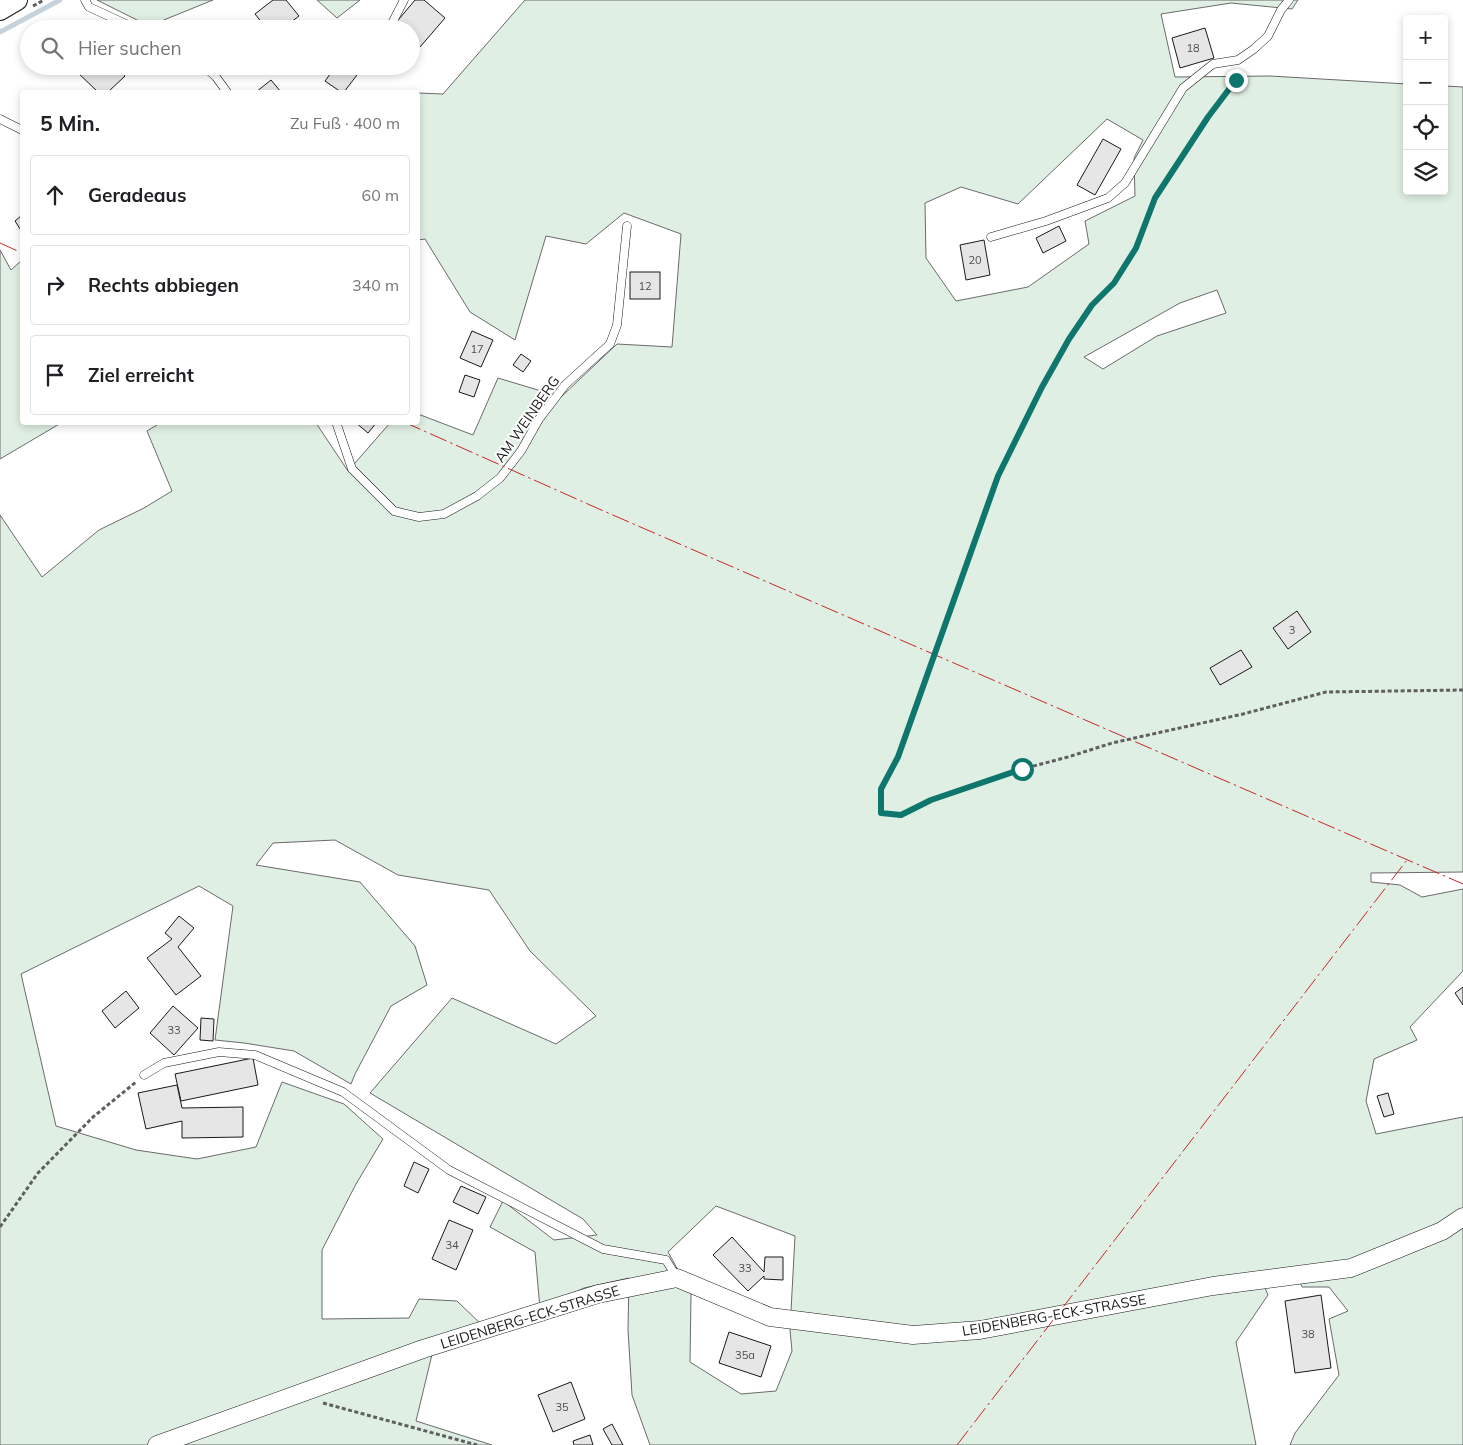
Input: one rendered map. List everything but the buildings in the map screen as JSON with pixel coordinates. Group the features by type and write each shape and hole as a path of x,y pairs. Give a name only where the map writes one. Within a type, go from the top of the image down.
{"main road":[{"path":"0,10 17,0"}],"street":[{"name":"LEIDENBERG-ECK-STRASSE","path":"157,1445 423,1349 598,1294 677,1278 770,1317 913,1335 971,1331 1213,1286 1351,1268 1442,1231 1463,1217"}],"lane":[{"path":"85,0 90,7 118,20"},
{"path":"393,20 404,0"},
{"path":"991,237 1046,221 1108,198 1126,183 1183,88 1213,64 1238,60 1254,49 1268,36 1281,10 1289,0"},
{"path":"214,75 226,90"},
{"path":"0,119 20,129"},
{"name":"AM WEINBERG","path":"337,425 352,469 394,511 420,517 444,514 477,496 500,478 521,451 539,419 565,385 610,344 617,326 627,226"},
{"path":"144,1075 164,1063 219,1052 256,1055 343,1092 449,1170 603,1249 666,1260 677,1278"}],"path":[{"path":"1254,49 1236,80 1208,117 1155,198 1136,248 1114,283 1092,305 1069,339 1042,387 998,476 901,749 881,789 881,813 901,815 931,800 1022,769 1159,731 1243,714 1326,692 1463,690"},
{"path":"0,1227 38,1173 93,1117 144,1075"},
{"path":"321,1402 478,1445"}],"green space":[{"path":"97,0 213,0 164,20 137,20"},
{"path":"317,0 360,0 337,18"},
{"path":"525,0 1298,0 1292,9 1231,3 1161,14 1175,77 1270,76 1403,84 1403,195 1448,195 1448,86 1463,87 1463,872 1371,873 1371,882 1400,885 1422,897 1463,889 1463,971 1410,1027 1417,1040 1374,1059 1366,1101 1376,1134 1463,1117 1463,1445 1290,1445 1295,1433 1339,1375 1329,1319 1348,1311 1329,1287 1302,1287 1298,1278 1263,1283 1268,1295 1236,1342 1256,1445 650,1445 632,1395 628,1330 629,1278 584,1288 540,1309 535,1252 490,1227 503,1201 554,1240 597,1235 583,1219 370,1093 452,998 556,1044 596,1016 530,951 489,890 398,875 335,840 273,843 256,865 360,882 415,946 427,985 391,1006 351,1084 294,1051 215,1040 233,906 199,886 21,974 56,1126 136,1150 197,1159 256,1147 282,1082 344,1104 383,1139 356,1184 322,1250 322,1319 409,1318 419,1299 457,1301 483,1326 435,1342 416,1421 492,1445 0,1445 0,515 42,577 99,530 144,508 172,491 147,431 157,425 317,425 348,471 388,425 420,425 420,415 473,435 498,378 561,397 617,344 672,347 681,234 624,213 586,244 546,236 515,340 470,312 425,239 420,240 420,93 443,94","holes":["1107,119 1143,140 1134,158 1135,196 1085,221 1089,244 1028,287 956,301 926,258 925,203 961,187 1018,204","1217,290 1226,313 1157,336 1103,369 1084,357 1180,303","716,1206 795,1236 790,1330 792,1351 776,1391 741,1394 690,1362 691,1293 668,1252"]},
{"path":"0,250 11,270 20,262 20,425 58,425 0,459"}],"waterway":[{"path":"22,20 60,0"},
{"path":"0,32 20,21"}],"power":[{"path":"0,243 20,252"},
{"path":"411,425 599,509 1463,884"},
{"path":"957,1445 1407,860"}],"route":[{"path":"1022,769 931,800 901,815 881,813 881,789 898,757 923,691 998,476 1042,387 1069,339 1092,305 1114,283 1136,248 1155,198 1208,117 1236,80"}]}
